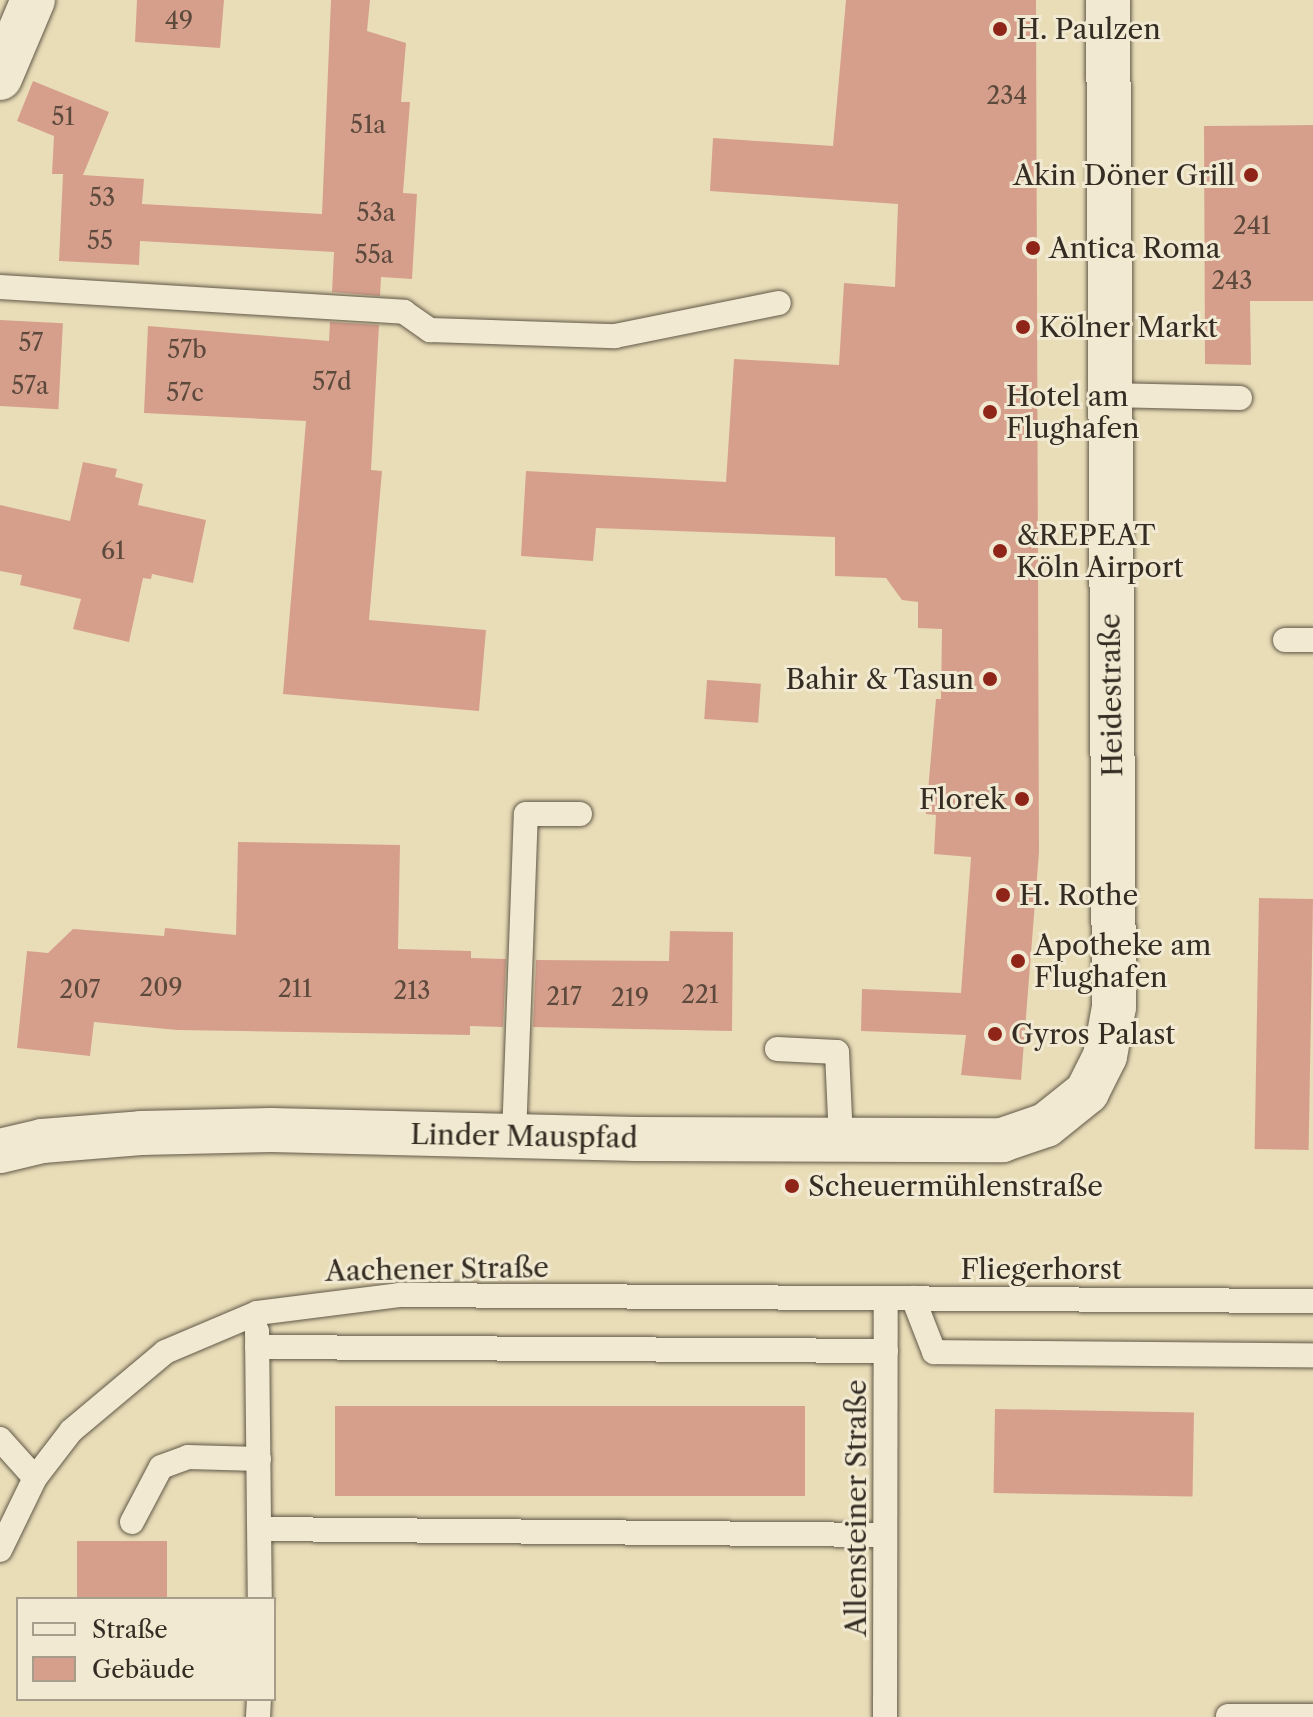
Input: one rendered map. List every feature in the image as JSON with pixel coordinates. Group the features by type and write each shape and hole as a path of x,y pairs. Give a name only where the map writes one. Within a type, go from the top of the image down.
{"street":[{"path":"0,78 33,0"},
{"name":"Heidestraße","path":"1046,1125 1087,1092 1105,1056 1114,1007 1108,0"},
{"name":"Linder Mauspfad","path":"0,1151 42,1141 141,1133 271,1130 514,1137 1002,1140 1046,1125"}],"lane":[{"path":"0,287 404,312 430,330 615,336 779,303"},
{"path":"1109,395 1240,398"},
{"path":"1285,640 1313,640"},
{"path":"514,1137 526,814 580,814"},
{"path":"777,1049 837,1052 841,1141"},
{"name":"Aachener Straße","path":"0,1550 35,1478 71,1431 165,1352 257,1313 399,1295 886,1298"},
{"name":"Fliegerhorst","path":"886,1298 1313,1301"},
{"name":"Allensteiner Straße","path":"885,1717 886,1298"},
{"path":"913,1298 934,1352 1313,1355"},
{"path":"257,1313 260,1597"},
{"path":"257,1347 886,1351"},
{"path":"0,1439 35,1478"},
{"path":"132,1522 161,1467 188,1457 259,1459"},
{"path":"260,1529 885,1535"},
{"path":"1228,1716 1313,1716"}],"building":[{"path":"137,0 224,0 220,48 135,42"},
{"path":"331,0 370,0 367,31 406,43 401,102 410,102 403,193 417,194 412,279 381,277 380,296 332,292 334,252 140,241 139,265 59,261 63,174 52,174 54,136 17,121 33,81 109,112 83,175 144,179 142,204 322,214"},
{"path":"846,0 1036,0 1039,852 1021,1080 961,1075 966,1035 861,1031 862,989 961,993 971,857 934,854 936,815 926,814 936,699 941,699 942,629 918,628 918,602 902,600 886,578 835,576 835,537 596,528 593,561 521,556 526,471 726,482 734,359 839,365 844,283 895,287 898,204 710,191 713,138 833,146"},
{"path":"1313,125 1313,301 1250,301 1251,365 1205,364 1204,126"},
{"path":"0,320 63,323 58,409 0,406"},
{"path":"330,322 379,325 371,470 382,471 369,620 486,630 479,711 283,694 306,421 144,413 148,326 329,341"},
{"path":"83,462 117,469 115,477 143,484 138,505 206,520 193,583 152,574 151,579 143,578 129,642 73,629 81,599 20,585 22,575 0,571 0,505 70,521"},
{"path":"707,680 761,684 758,723 704,719"},
{"path":"238,842 400,845 398,949 471,951 471,958 506,959 503,1027 470,1026 470,1035 177,1030 94,1022 90,1056 17,1048 27,951 48,953 73,929 164,936 165,928 236,935"},
{"path":"1259,898 1313,899 1309,1150 1255,1149"},
{"path":"670,931 733,932 732,1031 533,1027 536,960 669,961"},
{"path":"335,1406 805,1406 805,1496 335,1496"},
{"path":"995,1409 1194,1412 1193,1496 994,1493"},
{"path":"77,1541 167,1541 167,1597 77,1597"}],"place":[{"name":"H. Paulzen","path":"1000,29"},
{"name":"Akin Döner Grill","path":"1251,175"},
{"name":"Antica Roma","path":"1033,248"},
{"name":"Kölner Markt","path":"1023,327"},
{"name":"Hotel am Flughafen","path":"990,412"},
{"name":"&REPEAT Köln Airport","path":"1000,551"},
{"name":"Bahir & Tasun","path":"990,679"},
{"name":"Florek","path":"1022,799"},
{"name":"H. Rothe","path":"1003,895"},
{"name":"Apotheke am Flughafen","path":"1018,961"},
{"name":"Gyros Palast","path":"995,1034"},
{"name":"Scheuermühlenstraße","path":"792,1186"}]}
